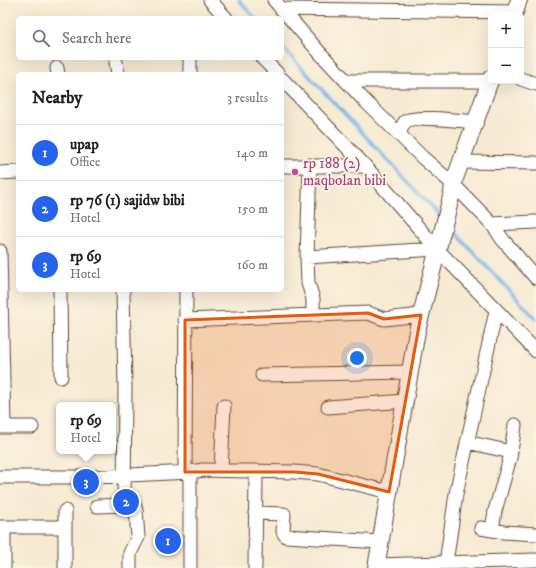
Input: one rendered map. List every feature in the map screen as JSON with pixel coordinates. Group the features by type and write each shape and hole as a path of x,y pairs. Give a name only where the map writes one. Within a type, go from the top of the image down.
{"street":[{"path":"210,0 224,16"},
{"path":"278,4 516,9"},
{"path":"278,4 346,81 452,188 492,224 503,240 536,278"},
{"path":"190,60 190,72"},
{"path":"264,60 276,72"},
{"path":"346,81 488,80"},
{"path":"524,80 536,84"},
{"path":"284,81 365,166 437,249 536,351"},
{"path":"489,84 452,188 421,315 376,566 536,560"},
{"path":"399,134 404,122 408,120 424,118 475,122"},
{"path":"461,162 536,163"},
{"path":"310,165 307,257 308,283 313,299 313,315"},
{"path":"284,166 365,166"},
{"path":"0,173 16,172"},
{"path":"492,224 536,222"},
{"path":"307,257 437,249"},
{"path":"0,251 2,426 32,426"},
{"path":"60,292 61,377"},
{"path":"123,292 125,387 123,475 124,505"},
{"path":"186,292 190,568"},
{"path":"446,563 456,494 496,311"},
{"path":"186,320 368,313 384,319 421,315"},
{"path":"262,375 410,372"},
{"path":"328,407 405,401"},
{"path":"221,470 224,406"},
{"path":"515,425 511,452 495,511 486,529 536,534"},
{"path":"467,442 511,452"},
{"path":"0,477 88,477 204,470 294,472 318,474 389,492"},
{"path":"255,568 256,471"},
{"path":"97,506 133,506 137,513 138,536 130,553 130,568"},
{"path":"65,511 65,568"},
{"path":"255,514 284,514 283,532 286,536 380,542"},
{"path":"4,568 2,527 65,527"}],"highlighted area":[{"path":"368,313 384,319 421,315 389,492 318,474 294,472 185,472 185,320"}],"waterway":[{"path":"239,0 253,16"},
{"path":"284,49 441,217"},
{"path":"449,226 536,319"}],"place":[{"name":"rp 188 (2) maqbolan bibi","path":"295,172"},
{"name":"rp 69","path":"86,482"},
{"name":"rp 76 (1) sajidw bibi","path":"126,502"},
{"name":"upap","path":"168,541"}]}
